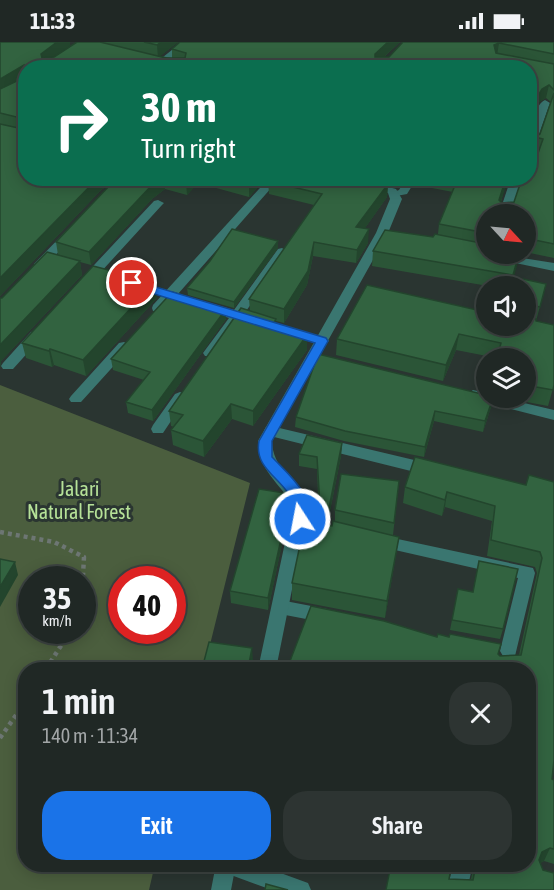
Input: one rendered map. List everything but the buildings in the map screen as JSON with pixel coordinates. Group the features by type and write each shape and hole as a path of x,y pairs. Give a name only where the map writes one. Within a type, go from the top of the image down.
{"street":[{"path":"159,60 188,42"},
{"path":"537,126 545,103"},
{"path":"146,321 175,296 267,186"},
{"path":"268,662 280,607 304,524 302,505 295,492 266,459 268,436 319,357 322,341 355,292 387,234 395,195 392,191 372,186"},
{"path":"395,195 403,192 407,186"},
{"path":"508,204 514,186"},
{"path":"78,289 99,274 158,203"},
{"path":"31,274 77,226"},
{"path":"204,363 292,239"},
{"path":"46,258 99,274"},
{"path":"536,263 554,267"},
{"path":"175,296 322,341"},
{"path":"8,366 47,323"},
{"path":"76,399 131,338"},
{"path":"158,429 191,382"},
{"path":"462,392 554,415"},
{"path":"268,436 443,473"},
{"path":"367,538 528,573 507,662"},
{"path":"280,607 349,620"},
{"path":"486,646 509,651"},
{"path":"220,890 224,872"},
{"path":"249,872 301,890"},
{"path":"457,890 461,872"}],"path":[{"path":"0,532 54,542 84,557 84,566"},
{"path":"50,662 62,644"},
{"path":"0,738 18,712"}],"green space":[{"name":"Jalari Natural Forest","path":"0,385 250,483 206,662 18,662 18,872 153,872 149,890 0,890"}],"route":[{"path":"132,283 322,341 265,441 266,459 295,492 302,505 300,519"}]}
